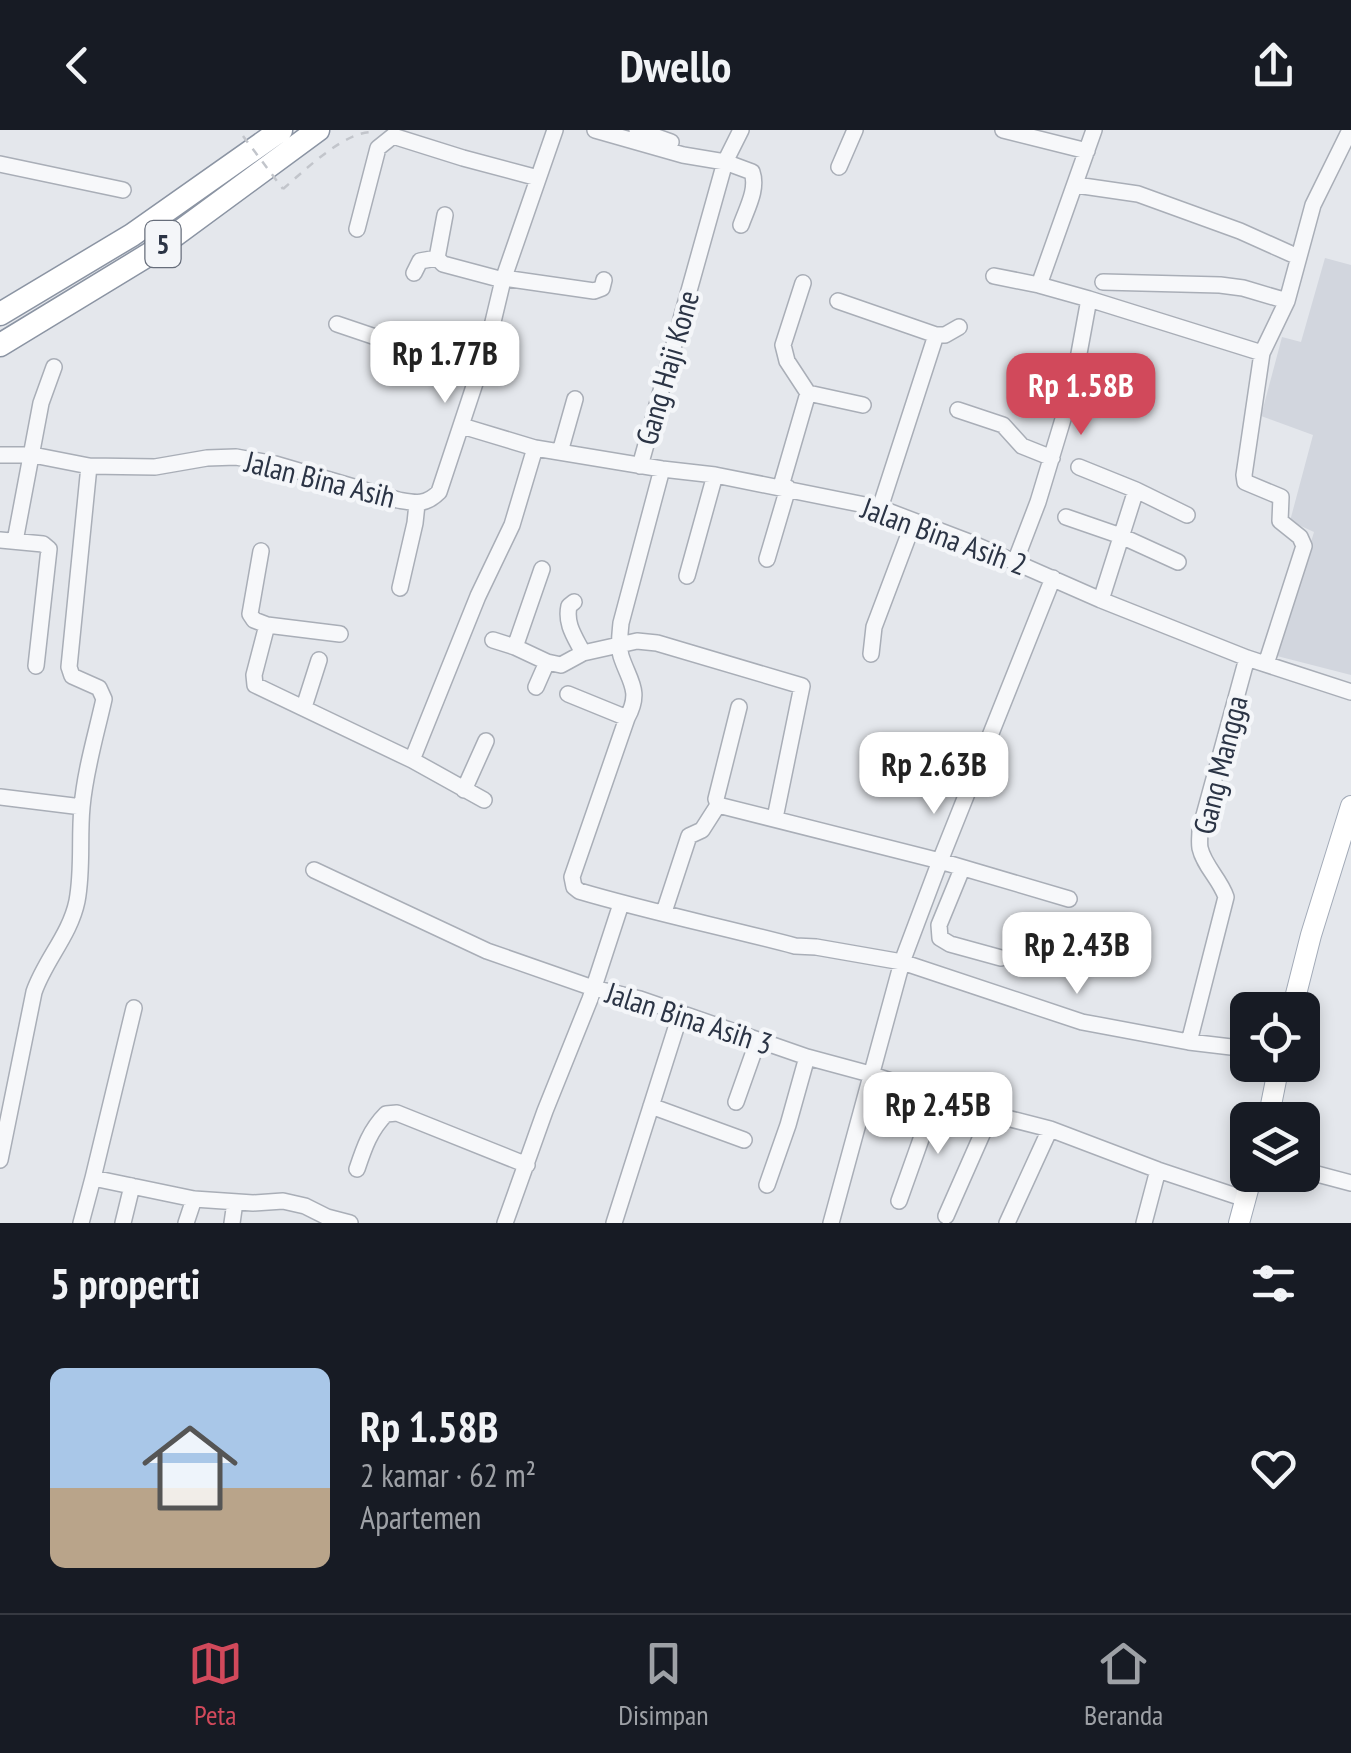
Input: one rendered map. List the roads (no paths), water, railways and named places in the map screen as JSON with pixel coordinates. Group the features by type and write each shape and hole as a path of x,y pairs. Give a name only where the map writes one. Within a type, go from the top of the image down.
{"highway":[{"name":"5","path":"0,314 132,235 280,130"},
{"name":"5","path":"0,345 148,255 318,130"}],"main road":[{"path":"1296,992 1351,806"},
{"path":"1239,1223 1248,1192"}],"street":[{"name":"Jalan Bina Asih","path":"0,454 33,455 90,466 156,467 236,457 275,464 417,504 431,500 438,492 462,426 504,279 555,130"},
{"path":"594,130 752,172 754,190 741,225"},
{"path":"637,130 709,154"},
{"path":"724,162 741,130"},
{"path":"839,167 855,130"},
{"path":"1003,130 1087,151"},
{"path":"1039,284 1094,130"},
{"path":"1266,664 1304,546 1300,537 1280,521 1281,498 1246,482 1244,475 1262,353 1287,300 1313,205 1350,130"},
{"path":"357,229 378,148 393,136 538,178"},
{"name":"Gang Haji Kone","path":"640,466 724,162"},
{"path":"0,164 123,190"},
{"path":"1076,185 1138,194 1298,257"},
{"path":"436,258 444,215"},
{"path":"436,258 443,264 504,279 594,291 602,288 604,280"},
{"path":"414,273 420,261 436,258"},
{"path":"994,276 1089,298 1262,353"},
{"path":"1103,282 1220,284 1287,300"},
{"path":"803,283 784,345 787,361 808,393 863,406"},
{"path":"1015,562 1073,386 1089,298"},
{"path":"838,301 936,335 960,327"},
{"path":"337,324 479,372"},
{"path":"880,508 936,335"},
{"path":"36,666 49,550 43,544 7,540 33,455 41,403 54,367"},
{"path":"767,559 808,393"},
{"path":"560,452 575,399"},
{"path":"958,410 1003,425 1022,446 1052,458"},
{"name":"Jalan Bina Asih 2","path":"462,426 534,448 715,475 880,508 1247,658 1351,692"},
{"path":"412,760 478,596 512,525 534,448"},
{"path":"0,1160 34,992 70,925 77,902 82,807 104,699 99,688 72,676 69,666 90,466"},
{"path":"1078,467 1187,515"},
{"path":"662,469 621,623 622,657 633,682 632,708 572,876 574,888 622,904 794,946 902,962 1082,1022 1230,1047"},
{"path":"687,576 715,475"},
{"path":"1101,600 1136,490"},
{"path":"400,588 417,504"},
{"path":"1066,517 1178,562"},
{"path":"871,654 874,627 914,520"},
{"path":"262,552 250,614 254,620 340,634"},
{"path":"515,648 542,569"},
{"path":"850,1223 832,1220 902,962 1053,578"},
{"path":"574,602 567,616 583,653"},
{"path":"267,625 255,685 412,760 484,800"},
{"path":"493,640 561,665 583,653 620,645 668,645 802,686 776,818"},
{"name":"Gang Mangga","path":"1189,1042 1226,896 1200,850 1200,830 1247,658"},
{"path":"304,707 319,660"},
{"path":"536,687 547,662"},
{"path":"568,694 627,718"},
{"path":"718,805 716,799 739,707"},
{"path":"355,734 362,718"},
{"path":"464,790 486,741"},
{"path":"0,797 82,807"},
{"path":"718,805 940,860 1068,898"},
{"path":"664,912 688,836 702,830 718,805"},
{"path":"962,868 939,925 940,938 1001,958"},
{"name":"Jalan Bina Asih 3","path":"314,870 487,951 593,988 681,1012 807,1057 1050,1129 1246,1199"},
{"path":"505,1223 622,904"},
{"path":"81,1223 134,1008"},
{"path":"614,1223 681,1012"},
{"path":"736,1102 758,1040"},
{"path":"767,1185 807,1057"},
{"path":"898,1202 936,1097"},
{"path":"651,1106 744,1140"},
{"path":"357,1169 373,1129 386,1114 397,1113 527,1165"},
{"path":"946,1216 991,1114"},
{"path":"1007,1223 1050,1129"},
{"path":"1144,1223 1158,1170"},
{"path":"1320,1175 1351,1184"},
{"path":"93,1178 194,1200 283,1202 305,1206 343,1222"},
{"path":"123,1223 132,1186"},
{"path":"186,1223 194,1200"},
{"path":"232,1223 235,1202"}]}
